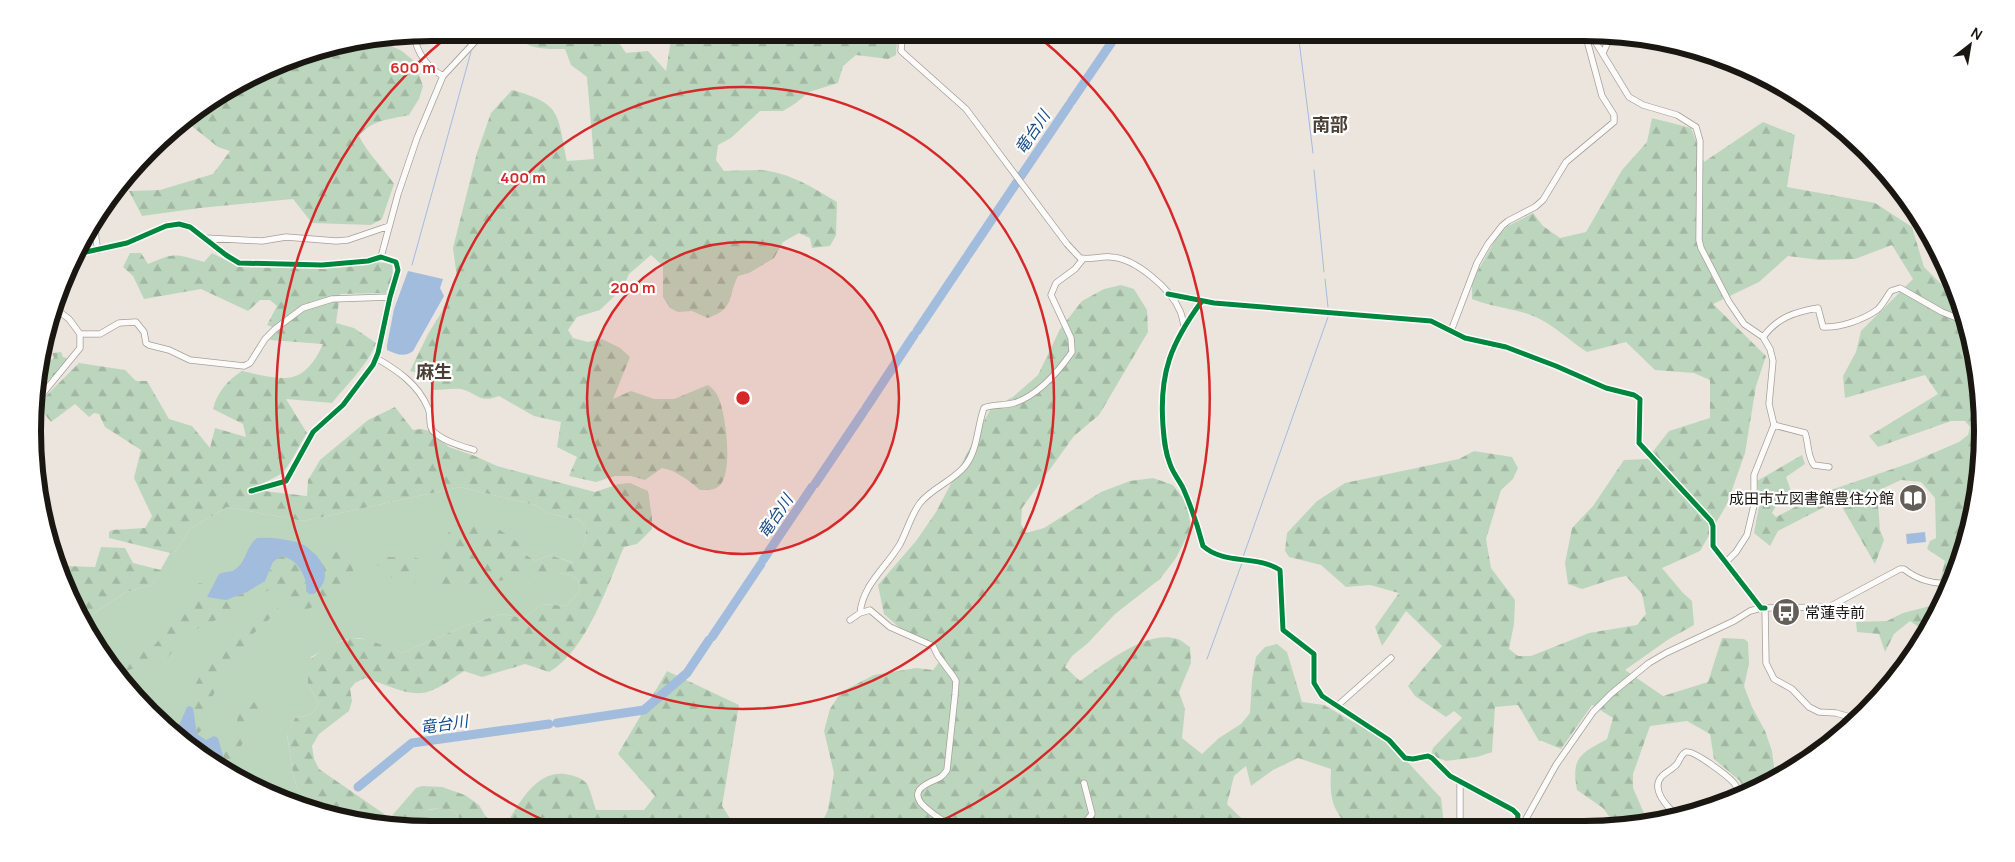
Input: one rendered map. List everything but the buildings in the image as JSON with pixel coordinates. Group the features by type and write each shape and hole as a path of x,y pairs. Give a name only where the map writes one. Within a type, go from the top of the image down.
{"street":[{"path":"381,257 388,226 417,138 443,76 475,41"},
{"path":"902,41 901,51 966,110 1067,244 1080,258 1111,257 1126,260 1145,271 1168,294 1181,313 1184,326"},
{"path":"1451,331 1477,263 1488,244 1502,226 1536,207 1543,200 1566,162 1614,122 1614,115 1600,89 1587,41"},
{"path":"1595,41 1629,97 1643,105 1677,114 1696,128 1700,141 1699,240 1701,248 1729,302 1744,324 1763,337 1770,349 1773,362 1769,404 1774,424 1754,475 1753,511 1747,535 1736,552 1725,563"},
{"path":"415,42 430,68 443,76"},
{"path":"1603,53 1608,42"},
{"path":"84,253 127,243 173,224 185,225 239,263 322,265 368,261 381,257 392,260 398,265 378,353 373,365 343,405 313,432 286,481 251,491"},
{"path":"205,238 262,241 286,237 336,241 348,240 388,226"},
{"path":"94,234 98,250"},
{"path":"860,613 861,599 873,579 899,546 921,502 964,467 968,461 972,454 984,408 1012,404 1031,395 1072,352 1071,338 1051,295 1056,284 1075,269 1083,258"},
{"path":"1763,337 1770,327 1793,312 1818,308 1823,327 1844,326 1878,310 1891,291 1900,288 1942,312 1956,318"},
{"path":"1168,294 1202,301 1431,322 1466,338 1506,348 1556,366 1606,388 1634,395 1640,399 1639,443 1711,521 1713,526 1713,546 1763,608 1766,663 1774,679 1792,689 1809,707 1820,712 1836,713 1849,717"},
{"path":"80,334 100,334 119,323 136,322 141,326 146,343 149,345 169,350 190,360 244,366 250,363 265,339 275,329 303,308 332,299 390,297"},
{"path":"1202,301 1184,326 1169,360 1164,376 1162,398 1165,445 1170,464 1184,489 1203,546 1219,556 1270,565 1280,570 1283,630 1314,654 1314,683 1322,696 1389,740 1405,758 1413,760 1428,756 1432,758 1450,776 1513,810 1518,815 1517,821"},
{"path":"44,393 80,348 80,334 69,319 60,312"},
{"path":"376,358 406,377 413,385 428,408 430,427 435,433 455,444 474,450"},
{"path":"1774,424 1805,433 1810,459 1814,465 1829,467"},
{"path":"1525,821 1556,765 1593,712 1612,693 1666,652 1734,621 1750,611 1763,608 1829,607 1904,569 1923,580 1942,584"},
{"path":"850,620 860,613 870,610 890,627 933,646 956,681 947,770 942,778 923,786 918,792 921,806 945,821"},
{"path":"1337,706 1391,658"},
{"path":"1671,810 1667,808 1662,798 1658,788 1658,781 1662,775 1676,766 1681,756 1686,752 1692,752 1699,756 1734,782 1737,789"},
{"path":"1460,782 1460,821"},
{"path":"1084,783 1092,814 1088,821"}],"green space":[{"path":"522,41 614,41 619,43 626,53 648,51 666,71 671,41 897,41 896,55 888,59 856,55 843,66 838,83 809,92 783,111 760,111 731,138 718,145 716,160 724,171 759,170 780,173 800,181 837,202 836,235 830,246 812,248 810,238 799,233 783,242 774,258 749,273 738,276 727,306 708,318 692,311 678,312 670,308 663,297 663,266 651,255 629,274 623,288 600,310 577,317 568,330 573,338 588,342 602,339 620,348 630,357 613,399 631,391 654,399 674,399 708,385 716,393 723,411 727,438 725,476 717,488 700,490 677,473 662,468 645,480 631,476 615,476 596,482 569,476 577,457 557,447 561,422 534,416 499,396 487,399 461,389 432,390 429,376 410,371 428,334 441,313 457,278 453,248 477,153 491,113 512,90 541,100 555,113 559,122 567,161 594,159 587,77 571,65 565,49 538,48"},
{"path":"388,44 402,51 414,61 423,86 419,99 409,115 375,123 359,136 394,184 382,219 371,225 312,223 293,199 142,216 129,191 160,190 213,174 230,151 218,147 190,125 214,107 259,81 306,62 355,49 380,45"},
{"path":"1652,118 1691,128 1704,162 1763,122 1795,135 1787,187 1875,203 1912,227 1924,267 1947,290 1960,330 1966,355 1973,406 1973,456 1966,507 1960,532 1953,556 1935,600 1945,561 1927,549 1930,541 1936,538 1935,498 1921,482 1901,480 1877,491 1880,530 1884,540 1875,564 1838,500 1778,531 1770,546 1754,533 1760,501 1757,481 1802,455 1805,464 1786,477 1791,491 1780,499 1772,513 1776,517 1822,493 1910,463 1959,442 1968,435 1970,427 1965,421 1951,421 1878,447 1869,436 1938,394 1925,375 1845,398 1843,376 1856,352 1861,331 1913,279 1892,245 1855,259 1820,260 1788,256 1759,282 1713,304 1766,356 1756,386 1745,453 1727,504 1700,551 1662,568 1692,601 1694,625 1669,639 1625,670 1663,696 1708,682 1722,638 1744,639 1748,642 1749,664 1744,686 1752,707 1765,731 1772,751 1775,771 1742,787 1740,781 1714,759 1710,734 1687,721 1650,726 1633,774 1633,788 1645,815 1611,820 1603,808 1577,790 1575,770 1577,763 1584,753 1607,739 1613,718 1592,705 1561,749 1539,741 1518,705 1495,707 1492,752 1477,757 1446,761 1431,755 1433,748 1462,718 1454,711 1446,717 1415,696 1408,686 1442,646 1406,611 1382,646 1375,627 1399,593 1370,585 1346,587 1321,565 1289,557 1285,551 1287,533 1317,501 1345,483 1459,459 1474,451 1512,457 1518,468 1513,479 1501,490 1486,539 1491,568 1515,600 1514,624 1509,649 1518,656 1531,656 1589,633 1637,625 1646,614 1642,594 1626,576 1582,589 1568,584 1565,563 1572,528 1593,506 1624,460 1647,459 1669,431 1710,418 1710,380 1694,373 1655,370 1626,342 1587,352 1550,325 1534,316 1472,299 1472,281 1498,235 1508,226 1533,213 1543,226 1560,238 1586,232 1622,170 1647,142"},
{"path":"130,253 141,253 148,264 164,257 176,255 204,262 212,253 239,267 323,268 377,262 392,264 393,277 386,293 340,294 336,323 354,328 376,343 373,351 332,403 286,399 307,433 284,471 255,490 307,496 308,480 320,460 368,420 395,407 413,430 422,429 429,431 449,447 497,466 595,492 619,484 630,483 648,491 652,529 637,544 624,547 603,598 585,633 562,662 549,672 525,664 482,677 464,671 439,687 423,693 406,692 365,678 355,683 350,689 352,701 349,711 319,734 312,746 314,759 319,769 390,818 416,788 422,786 442,787 465,795 479,805 486,817 495,821 462,821 453,810 441,808 425,812 419,821 406,820 380,817 355,813 309,801 297,788 287,734 295,718 312,713 319,704 308,684 308,673 301,669 320,652 345,640 367,640 402,653 462,627 501,614 524,618 542,604 566,606 580,591 578,580 571,575 558,573 445,588 436,584 448,533 459,526 475,525 500,530 523,546 522,552 535,561 550,555 573,563 585,543 586,526 579,520 547,513 535,505 460,487 304,521 227,507 190,529 176,551 170,553 109,538 109,532 112,530 145,528 152,516 134,478 141,450 105,427 99,414 94,413 89,417 75,404 51,422 42,411 43,399 79,363 125,370 136,381 147,381 169,419 192,426 210,448 215,428 246,437 243,424 213,409 220,392 232,378 242,371 280,378 299,374 308,368 323,344 270,340 278,329 267,325 277,306 270,300 260,300 248,311 201,289 144,299 133,276 123,267"},
{"path":"1121,285 1134,289 1147,310 1148,332 1099,415 1074,436 1022,508 1021,524 1026,533 1044,528 1101,492 1130,481 1153,478 1173,485 1187,503 1191,528 1176,558 1160,579 1115,614 1088,643 1072,656 1065,667 1080,681 1113,658 1139,644 1165,637 1182,641 1190,647 1191,663 1179,692 1185,709 1182,738 1202,754 1219,738 1241,724 1250,713 1252,680 1256,657 1265,647 1277,644 1287,652 1302,702 1324,705 1390,743 1441,798 1444,821 1344,821 1332,800 1331,769 1298,758 1273,770 1251,786 1246,766 1234,776 1227,804 1240,817 1249,821 822,821 828,810 834,773 824,731 830,709 841,692 874,675 916,668 933,670 940,661 938,648 901,629 884,614 878,585 916,541 936,512 991,408 1013,397 1038,375 1060,329 1082,301 1104,289"},
{"path":"61,352 63,357 69,359 48,381 45,377 48,362 54,358 52,353"},
{"path":"460,487 535,505 547,513 579,520 586,526 585,543 574,563 550,555 535,561 522,552 459,526 558,573 571,575 578,580 580,591 566,606 542,604 524,618 501,614 462,627 402,653 360,638 342,640 311,657 308,684 319,704 312,713 295,718 287,735 297,788 309,801 259,781 236,769 214,755 174,724 138,688 107,648 88,617 126,592 152,585 170,553 176,551 190,529 227,507 304,521"},
{"path":"314,545 339,552 348,559 354,573 339,588 318,604 307,609 295,608 286,600 285,591 277,586 245,602 238,611 201,626 188,636 171,643 172,652 165,661 124,671 117,661 131,653 151,649 181,615 191,591 199,583 213,585 208,597 226,600 247,592 271,569 273,562 281,556 292,561 300,569 305,580 306,591 321,560 309,548"},
{"path":"101,547 125,548 133,563 161,570 152,585 126,592 88,617 66,566 95,567"},
{"path":"384,557 414,557 421,560 422,568 412,589 387,575 376,563"},
{"path":"1933,605 1921,628 1910,621 1894,634 1885,652 1879,634 1857,632 1856,622 1887,621 1903,613"},
{"path":"277,607 279,610 253,634 238,656 225,666 201,731 197,734 193,709 190,706 194,690 201,675 211,661 236,637"},
{"path":"667,671 739,705 722,806 732,821 503,821 509,820 533,786 541,780 559,774 575,776 585,782 590,790 596,810 644,810 655,796 618,754"},
{"path":"258,696 263,700 236,757 236,769 225,762 222,746 226,738 238,727 237,720 240,711 251,706"},
{"path":"440,808 453,810 462,821 418,820 421,814"}],"water":[{"path":"408,271 443,279 440,288 444,296 413,351 400,355 387,350 387,345 394,309"},
{"path":"1925,532 1926,542 1907,544 1906,534"},
{"path":"257,538 289,540 308,548 319,559 324,570 324,580 319,589 314,594 309,594 306,591 305,579 300,569 292,560 281,556 273,562 265,581 247,592 226,600 207,597 219,574 233,571 237,568 243,561 253,541"},
{"path":"187,707 193,708 197,734 206,740 214,736 218,738 225,762 177,727"}],"waterway":[{"name":"竜台川","path":"1071,102 1113,41"},
{"path":"1299,41 1313,153"},
{"path":"412,265 471,52"},
{"name":"竜台川","path":"1021,176 1069,105"},
{"path":"1314,170 1324,272"},
{"name":"竜台川","path":"968,255 1017,182"},
{"name":"竜台川","path":"917,331 966,258"},
{"path":"1325,279 1328,307"},
{"path":"1243,557 1328,317"},
{"name":"竜台川","path":"866,408 914,335"},
{"name":"竜台川","path":"815,484 864,411"},
{"name":"竜台川","path":"763,560 812,487"},
{"path":"1207,659 1242,563"},
{"name":"竜台川","path":"712,637 761,564"},
{"name":"竜台川","path":"557,723 644,710 687,673 709,640"},
{"name":"竜台川","path":"358,787 412,743 549,724"}],"cycle path":[{"path":"84,252 127,243 166,226 179,224 190,227 239,263 322,265 368,261 381,257 396,262 398,270 378,353 373,365 343,405 313,432 286,481 251,491"},
{"path":"1168,294 1214,303 1431,321 1465,338 1506,347 1606,388 1634,395 1640,399 1639,443 1711,521 1713,526 1713,546 1761,608 1765,608"},
{"path":"1202,301 1182,331 1169,359 1165,374 1162,407 1167,455 1189,502 1203,546 1221,556 1271,565 1280,570 1283,630 1314,654 1314,683 1322,696 1389,740 1405,758 1413,759 1428,756 1432,758 1450,776 1513,810 1518,815 1517,821"}],"place":[{"name":"成田市立図書館豊住分館","path":"1913,498"},
{"name":"常蓮寺前","path":"1786,612"}],"district":[{"name":"南部","path":"1330,124"},
{"name":"麻生","path":"434,371"}]}
